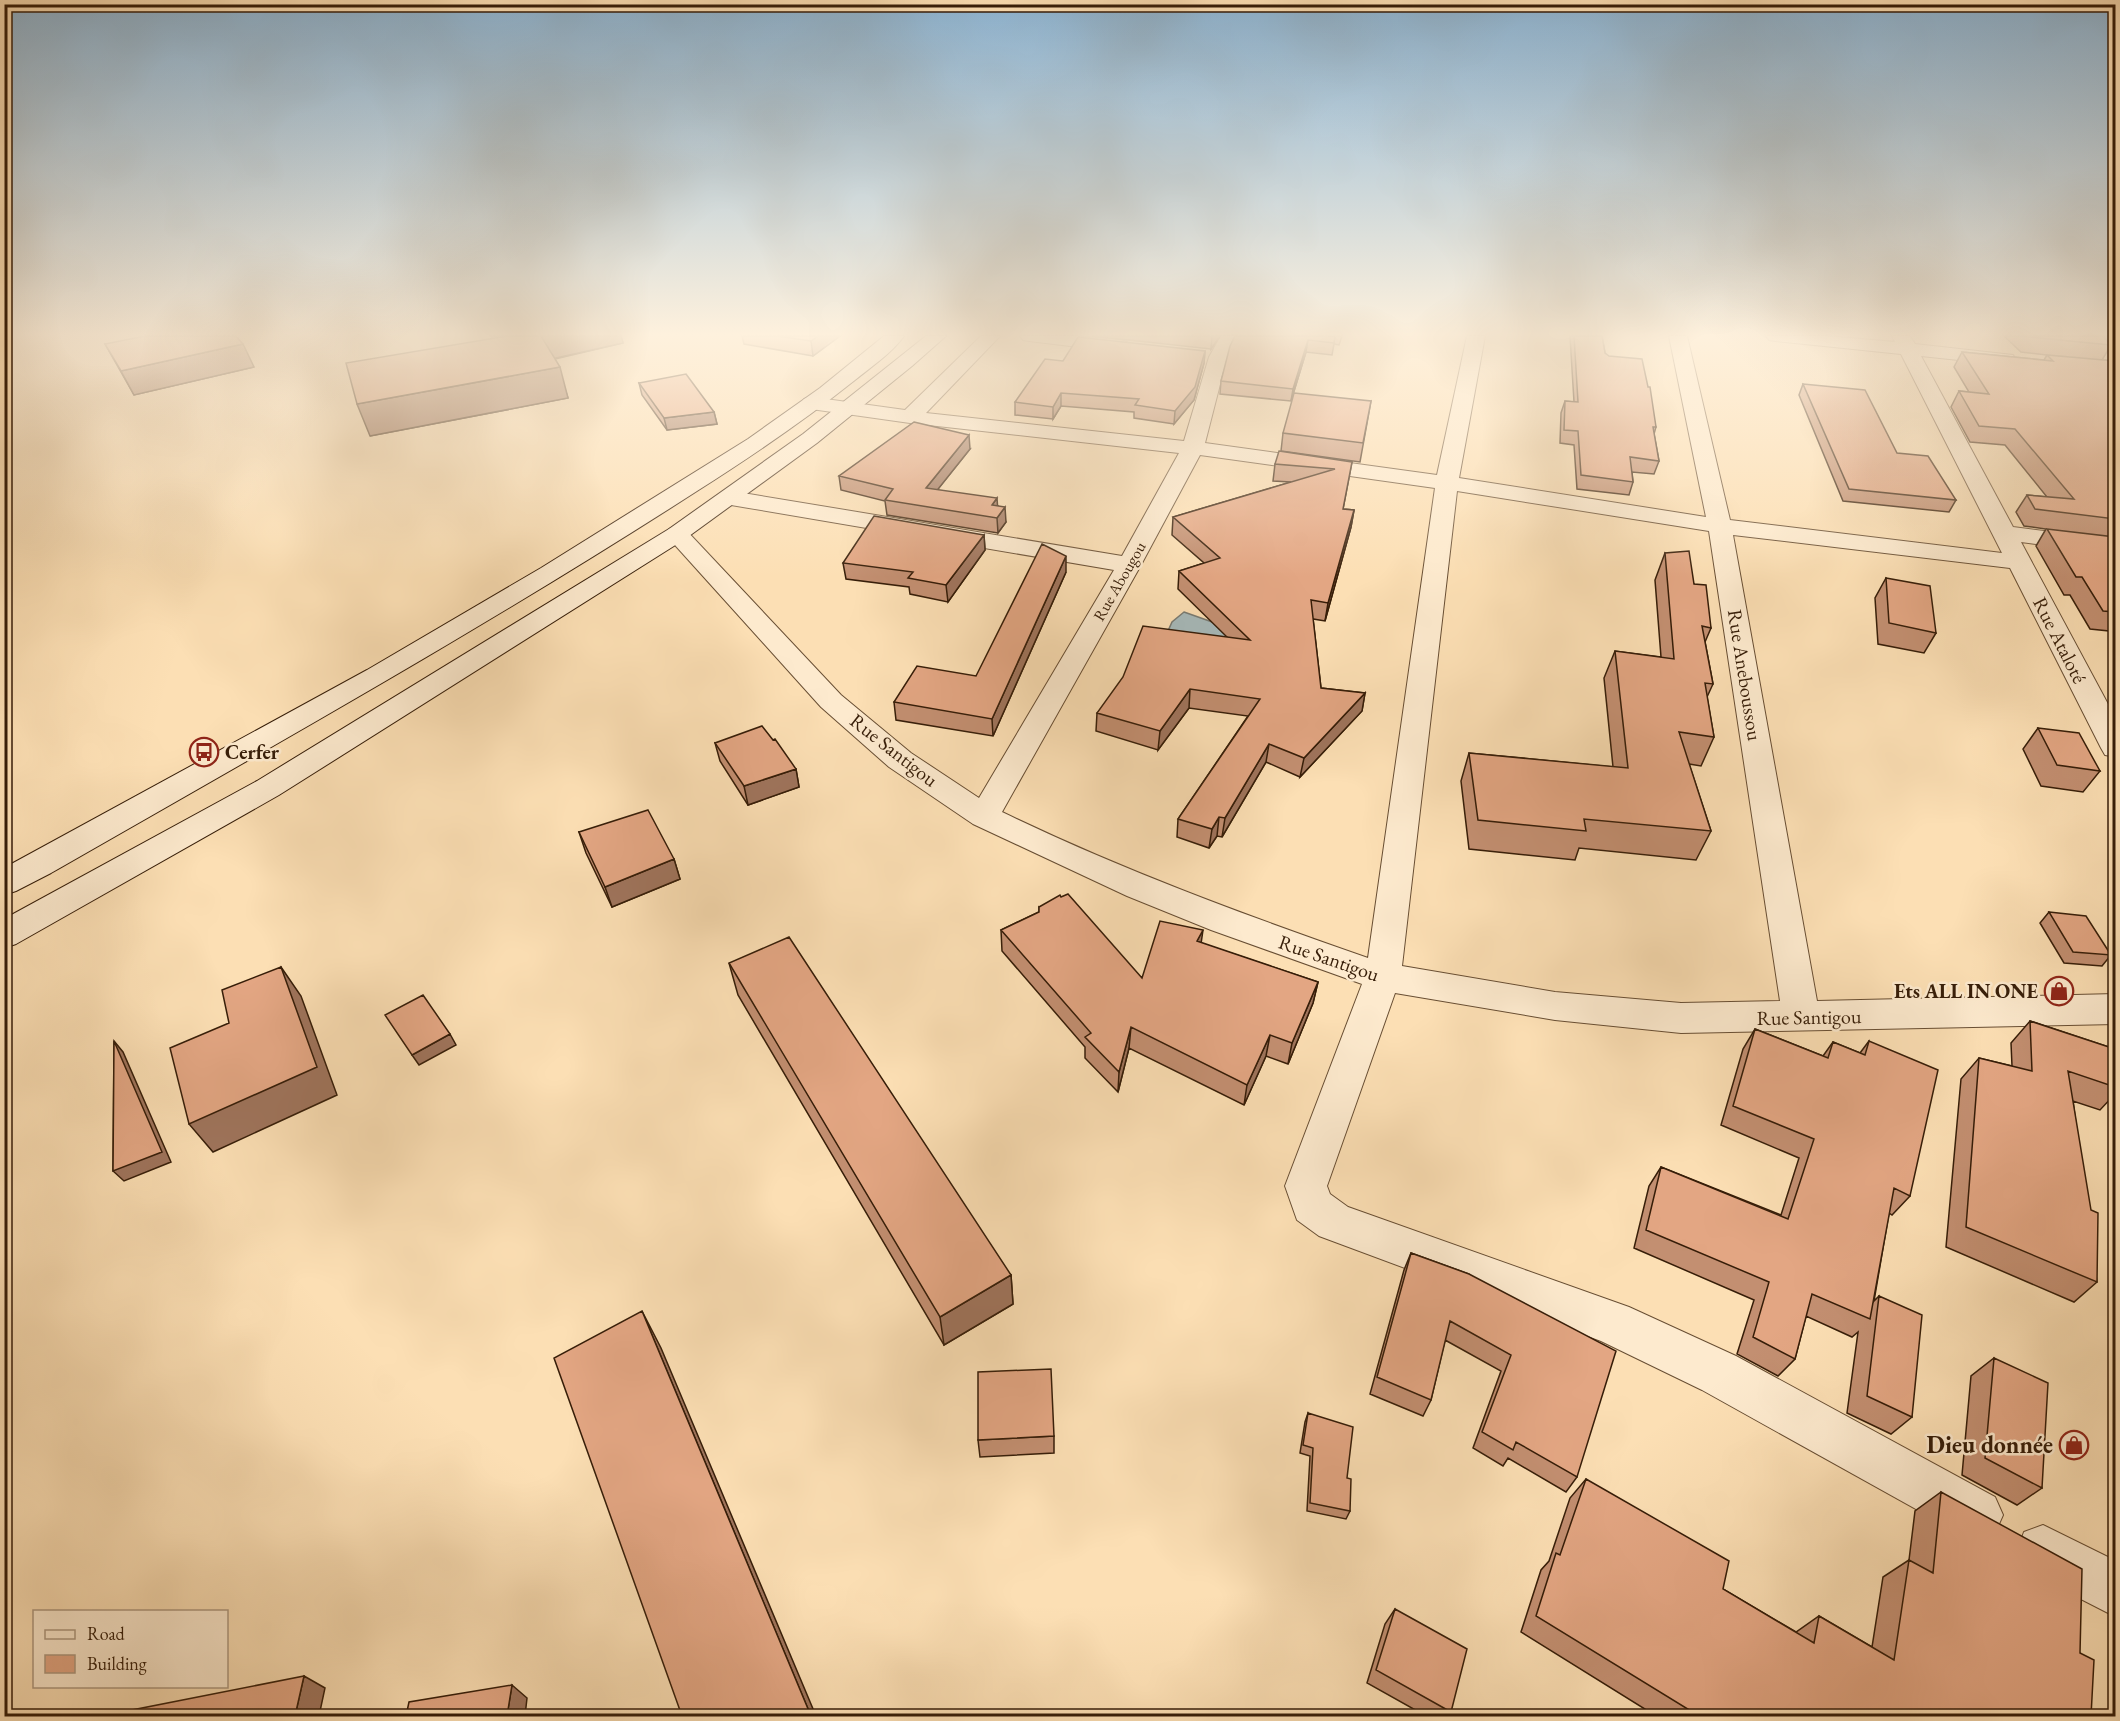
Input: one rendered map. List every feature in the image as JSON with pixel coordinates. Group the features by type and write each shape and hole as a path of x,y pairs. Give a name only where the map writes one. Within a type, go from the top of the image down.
{"street":[{"path":"4,883 454,632 683,489 791,416"},
{"path":"4,935 268,788 677,534 731,498 841,416"},
{"path":"904,416 1192,448 1447,483 1720,526 2019,562"},
{"name":"Rue Abougou","path":"984,816 1129,565 1192,448 1199,416"},
{"path":"1460,416 1447,483 1383,977 1306,1186 1312,1206 1334,1222 1613,1323 1708,1368 2115,1590"},
{"name":"Rue Aneboussou","path":"1696,416 1720,526 1801,1017"},
{"name":"Rue Ataloté","path":"1943,416 2115,748"},
{"path":"731,498 1129,565"},
{"path":"2003,533 2115,547"},
{"name":"Rue Santigou","path":"677,534 831,700 900,760 984,816 1139,888 1223,921 1383,977 1555,1006 1670,1017 1801,1017 2115,1009"}],"shaded area":[{"path":"1184,612 1215,623 1233,639 1168,631 1172,622"}],"building":[{"path":"1288,416 1368,416 1363,443 1283,433"},
{"path":"1564,416 1654,416 1656,427 1653,427 1659,461 1630,457 1633,482 1581,475 1578,431 1564,430"},
{"path":"1817,416 1878,416 1897,453 1928,456 1956,500 1849,489"},
{"path":"1973,416 2115,416 2115,519 2035,509 2027,495 2074,499 2015,429 1979,426"},
{"path":"914,422 969,435 926,488 997,498 992,505 1005,507 997,518 885,500 893,489 839,476"},
{"path":"1279,451 1352,462 1343,509 1354,510 1328,603 1311,600 1321,688 1365,693 1304,758 1269,744 1225,818 1219,817 1212,829 1178,819 1260,699 1190,689 1160,731 1097,713 1123,677 1143,626 1250,640 1179,571 1220,558 1173,517 1335,469 1275,464"},
{"path":"874,516 984,535 946,585 908,578 913,572 843,563"},
{"path":"2047,529 2115,537 2115,612 2103,611 2082,577 2076,577"},
{"path":"1042,544 1066,556 992,719 894,702 917,666 976,676"},
{"path":"1689,551 1694,584 1706,585 1711,628 1702,626 1713,684 1705,683 1714,737 1679,732 1711,831 1584,819 1586,831 1478,820 1469,753 1628,768 1615,651 1674,659 1665,553"},
{"path":"1886,578 1930,586 1936,633 1889,623"},
{"path":"762,726 773,740 775,739 796,769 744,786 715,743"},
{"path":"2038,728 2079,733 2100,771 2057,765"},
{"path":"648,810 674,859 605,887 579,832"},
{"path":"1068,894 1142,978 1160,921 1203,930 1197,941 1318,982 1292,1043 1270,1035 1247,1085 1131,1027 1119,1072 1085,1037 1091,1033 1001,930 1039,912 1039,907 1060,895 1061,897"},
{"path":"2049,912 2086,916 2111,955 2073,952"},
{"path":"789,937 1011,1275 940,1317 729,963"},
{"path":"281,967 317,1067 189,1124 170,1048 229,1023 222,990"},
{"path":"423,995 450,1034 412,1055 385,1015"},
{"path":"2030,1021 2115,1049 2115,1087 2068,1071 2091,1210 2098,1213 2097,1282 1966,1227 1979,1058 2032,1071"},
{"path":"1755,1029 1828,1058 1833,1042 1865,1055 1869,1041 1938,1070 1910,1196 1894,1188 1870,1319 1812,1294 1795,1359 1753,1337 1769,1282 1646,1230 1661,1167 1788,1219 1814,1139 1733,1106"},
{"path":"114,1041 162,1152 113,1171"},
{"path":"1411,1253 1469,1274 1616,1351 1577,1477 1516,1442 1513,1450 1482,1432 1511,1355 1450,1321 1431,1400 1377,1377"},
{"path":"1879,1296 1922,1315 1912,1417 1867,1396"},
{"path":"642,1311 811,1716 682,1716 554,1358"},
{"path":"1994,1358 2048,1383 2042,1488 1985,1458"},
{"path":"1051,1369 1054,1436 978,1440 978,1372"},
{"path":"1308,1413 1353,1427 1347,1478 1351,1479 1350,1511 1310,1503 1313,1448 1303,1445"},
{"path":"1586,1479 1729,1561 1723,1589 1814,1643 1819,1616 1894,1660 1909,1560 1933,1573 1941,1492 2082,1569 2080,1653 2094,1660 2091,1716 1699,1716 1536,1616 1556,1553 1560,1555"},
{"path":"1395,1609 1467,1649 1451,1712 1376,1670"},
{"path":"304,1676 295,1716 125,1716 127,1711"},
{"path":"512,1685 507,1716 406,1716 409,1702"}],"place":[{"name":"Cerfer","path":"204,752"},
{"name":"Ets ALL IN ONE","path":"2059,991"},
{"name":"Dieu donnée","path":"2074,1445"}]}
